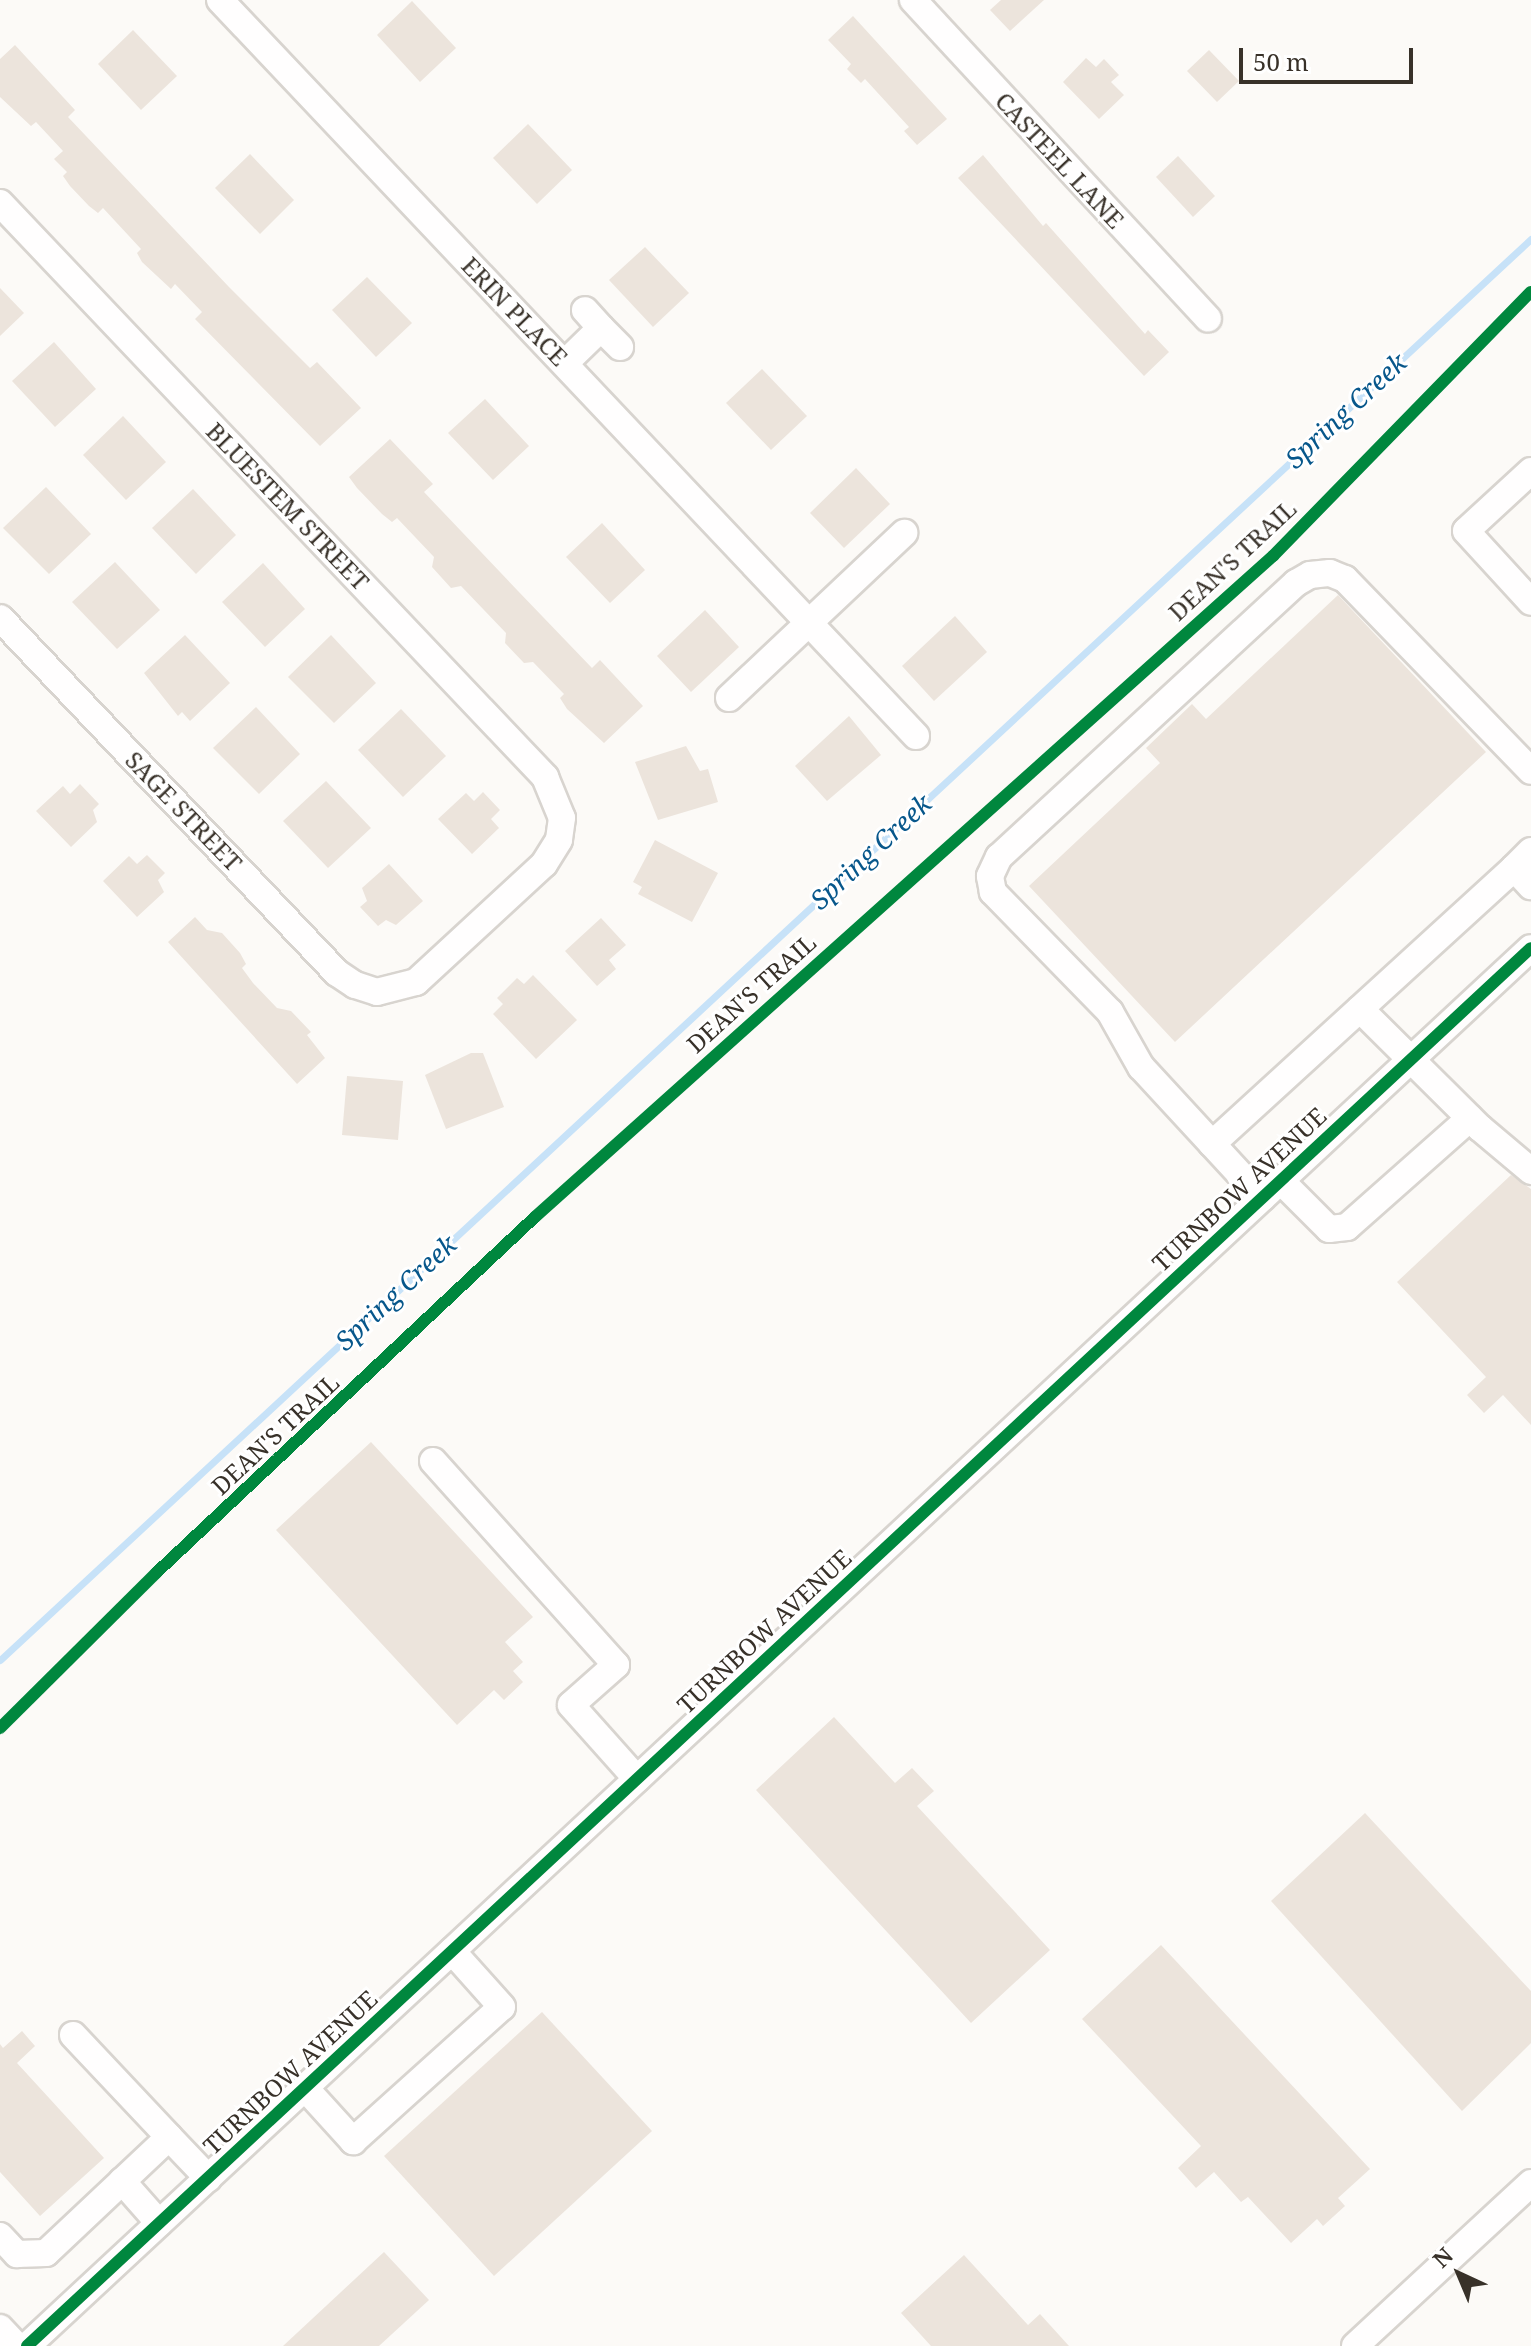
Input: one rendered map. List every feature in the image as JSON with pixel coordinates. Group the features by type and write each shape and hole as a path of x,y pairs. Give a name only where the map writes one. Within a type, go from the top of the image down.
{"street":[{"name":"ERIN PLACE","path":"220,0 811,621 916,736"},
{"name":"CASTEEL LANE","path":"913,0 1208,319"},
{"name":"BLUESTEM STREET","path":"0,203 545,777 562,818 559,840 544,864 416,982 377,992"},
{"path":"565,363 593,319 620,347"},
{"path":"1531,471 1466,531 1531,602"},
{"path":"729,698 904,533"},
{"path":"1470,1118 1347,1227 1329,1229 1212,1144 1141,1067 1110,1012 993,892 990,876 999,857 1296,583 1310,575 1330,573 1345,579 1531,771"},
{"name":"SAGE STREET","path":"0,618 337,973 377,992"},
{"path":"1212,1144 1360,1009 1525,868"},
{"name":"TURNBOW AVENUE","path":"27,2346 1531,948"},
{"path":"1360,1009 1470,1118 1531,1171"},
{"path":"433,1461 616,1665 571,1705 637,1779"},
{"path":"305,2088 353,2141 502,2007 452,1951"},
{"path":"73,2035 208,2178"},
{"path":"0,2236 17,2254 46,2253 169,2137"},
{"path":"122,2181 159,2223"},
{"path":"1355,2346 1531,2183"},
{"path":"0,2328 17,2346"}],"building":[{"path":"1001,0 1044,0 1010,31 990,10"},
{"path":"412,1 456,48 420,82 377,35"},
{"path":"853,16 947,119 917,145 904,131 909,127 865,79 861,83 847,69 851,64 828,40"},
{"path":"133,30 177,76 141,110 98,64"},
{"path":"15,45 75,110 68,117 229,287 310,368 317,362 361,408 320,446 195,319 202,312 175,284 171,289 142,262 137,253 141,249 103,208 98,213 70,186 63,176 67,172 54,159 63,151 36,122 31,126 0,97 0,59"},
{"path":"1209,50 1239,81 1217,102 1187,71"},
{"path":"1086,58 1096,67 1104,59 1119,75 1111,82 1124,95 1099,119 1063,82"},
{"path":"528,124 572,170 537,204 493,158"},
{"path":"250,154 294,200 260,234 215,188"},
{"path":"983,155 1043,226 1046,223 1145,334 1148,330 1169,352 1144,376 958,178"},
{"path":"1178,156 1215,196 1193,217 1156,177"},
{"path":"645,247 689,293 653,327 609,280"},
{"path":"367,277 412,323 376,357 332,310"},
{"path":"0,288 24,313 0,336"},
{"path":"54,342 96,389 55,427 12,381"},
{"path":"762,369 807,416 771,450 726,403"},
{"path":"485,399 529,446 493,480 448,433"},
{"path":"123,416 166,462 126,500 83,455"},
{"path":"390,439 433,484 424,492 592,668 600,660 643,706 604,743 567,709 560,698 564,694 533,662 524,663 505,643 506,633 461,586 451,588 432,567 434,557 397,518 392,522 382,514 349,477"},
{"path":"856,468 890,504 844,548 810,513"},
{"path":"46,487 91,534 49,574 3,528"},
{"path":"193,489 236,535 196,574 152,528"},
{"path":"602,523 645,570 610,603 566,557"},
{"path":"115,562 160,610 117,649 72,602"},
{"path":"263,563 305,609 265,647 222,602"},
{"path":"1338,595 1486,752 1175,1042 1029,886 1160,763 1146,748 1192,704 1206,719"},
{"path":"705,610 739,647 691,692 657,656"},
{"path":"955,616 987,652 934,701 902,666"},
{"path":"185,635 230,683 190,721 182,712 178,716 144,673"},
{"path":"331,635 376,683 334,723 288,677"},
{"path":"256,707 300,754 259,794 213,748"},
{"path":"401,709 446,756 403,797 358,750"},
{"path":"849,716 881,755 827,801 795,766"},
{"path":"686,746 700,771 708,769 718,802 658,820 635,762"},
{"path":"326,781 371,828 328,868 283,821"},
{"path":"80,784 99,804 93,810 97,822 71,847 36,811 63,786 70,794"},
{"path":"483,792 500,810 491,819 499,828 472,854 438,819 466,793 474,801"},
{"path":"655,840 718,873 692,922 638,894 642,887 633,882"},
{"path":"147,855 165,873 158,880 164,892 137,917 103,881 129,856 137,864"},
{"path":"389,864 423,901 396,925 386,920 378,926 360,907 367,901 362,888"},
{"path":"195,917 207,930 222,933 240,953 246,964 242,968 253,983 277,1008 291,1011 311,1032 307,1035 325,1058 297,1084 168,942"},
{"path":"601,918 626,945 609,960 616,969 597,986 565,951"},
{"path":"533,975 577,1020 536,1059 493,1014 503,1004 497,998 517,978 524,984"},
{"path":"471,1053 483,1053 504,1107 446,1129 425,1075"},
{"path":"347,1076 403,1081 398,1140 342,1135"},
{"path":"1511,1175 1531,1189 1531,1425 1503,1395 1484,1413 1467,1395 1486,1377 1397,1282"},
{"path":"371,1442 533,1617 505,1642 523,1662 513,1671 523,1682 504,1700 494,1690 457,1725 276,1530"},
{"path":"834,1717 895,1783 912,1768 934,1791 917,1806 1050,1950 971,2023 756,1790"},
{"path":"1365,1813 1531,1991 1531,2043 1462,2111 1271,1901"},
{"path":"1161,1945 1370,2169 1338,2198 1345,2206 1323,2226 1317,2219 1291,2243 1248,2197 1241,2202 1214,2172 1196,2188 1178,2168 1201,2146 1082,2019"},
{"path":"542,2012 652,2131 494,2276 384,2156"},
{"path":"22,2031 35,2046 17,2063 104,2158 40,2216 0,2172 0,2044 3,2048"},
{"path":"384,2252 429,2300 379,2346 283,2346"},
{"path":"964,2255 1028,2325 1040,2314 1069,2346 931,2346 901,2313"}],"waterway":[{"name":"Spring Creek","path":"0,1660 1531,239"}],"cycle path":[{"name":"DEAN'S TRAIL","path":"0,1728 156,1573 535,1217 1273,556 1531,292"},
{"path":"27,2346 1531,948"}]}
